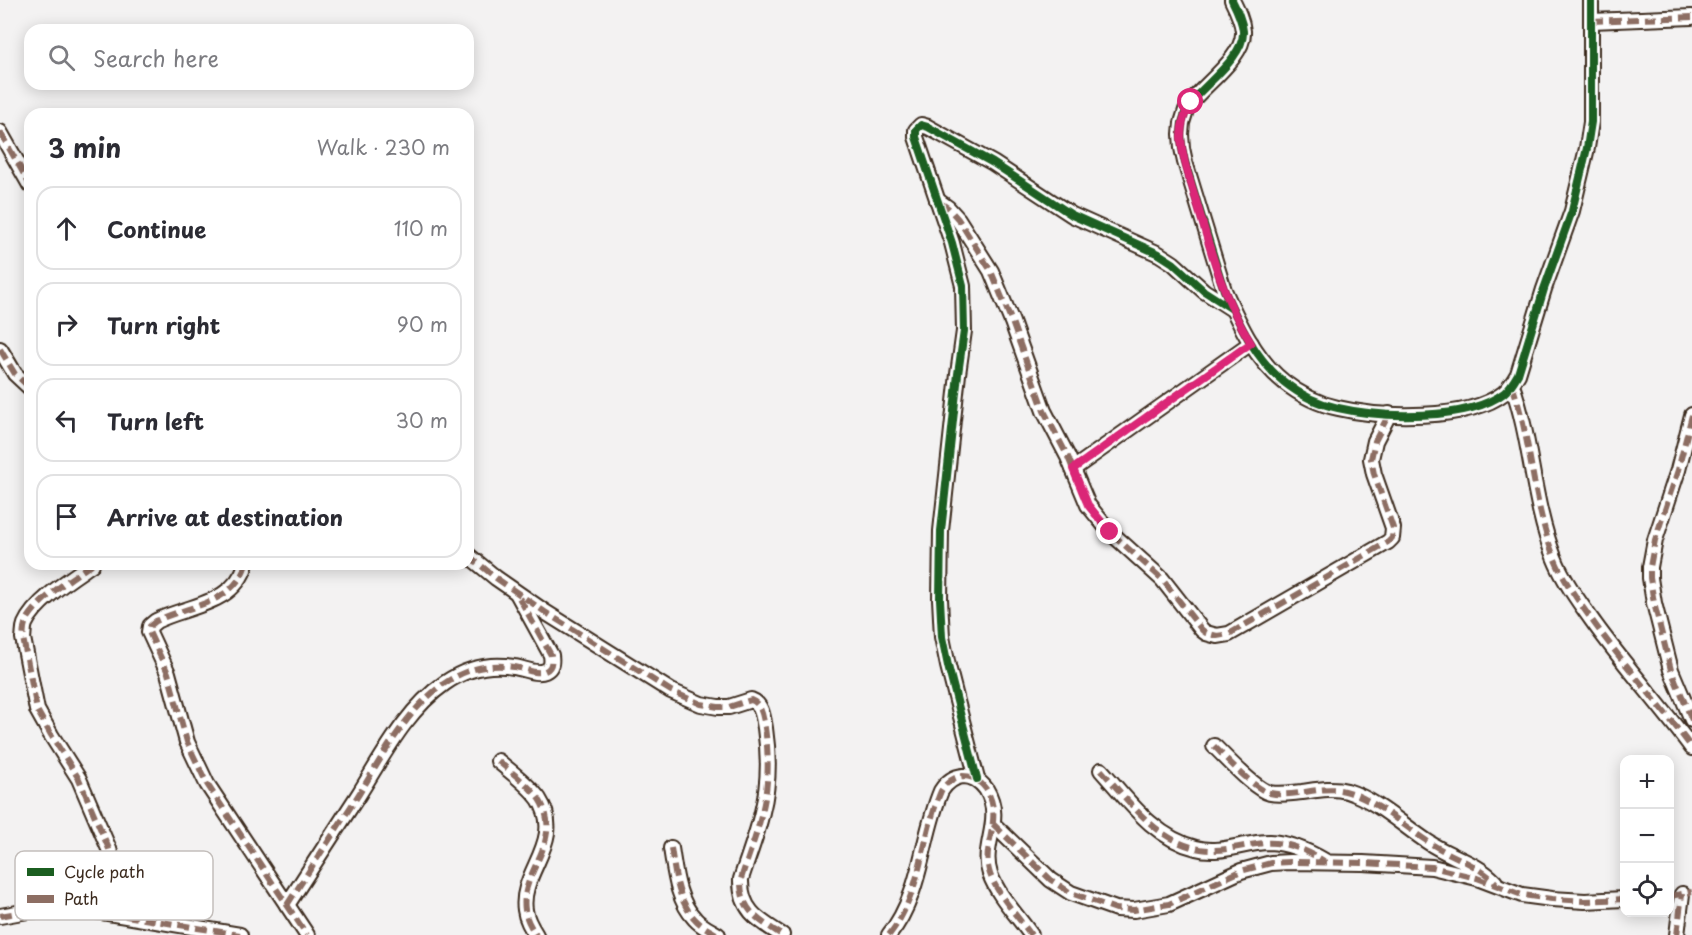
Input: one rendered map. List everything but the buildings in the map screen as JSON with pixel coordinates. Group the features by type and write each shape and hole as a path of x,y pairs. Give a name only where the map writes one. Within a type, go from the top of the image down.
{"street":[{"path":"1232,0 1241,20 1243,33 1241,45 1235,55 1191,102 1186,110 1181,134 1185,162 1224,290 1251,343 1283,381 1319,402 1337,408 1389,414 1442,413 1462,409 1495,398 1512,385 1518,374 1544,289 1572,211 1587,148 1591,122 1591,0"},
{"path":"1591,21 1692,17"},
{"path":"1031,935 1003,897 990,872 988,858 994,813 992,801 977,779 942,637 941,531 965,307 960,268 915,134 916,130 921,125 928,127 976,153 1072,214 1160,254 1204,291 1232,309"},
{"path":"0,132 24,174"},
{"path":"937,200 958,219 991,271 1044,411 1068,457 1083,496 1101,522 1162,579 1202,630 1211,635 1229,634 1384,546 1392,538 1393,528 1371,459 1375,441 1389,414"},
{"path":"1073,469 1251,343"},
{"path":"0,348 15,374 24,382"},
{"path":"1512,385 1526,433 1537,498 1554,558 1567,584 1585,611 1692,748"},
{"path":"1692,415 1678,470 1655,540 1650,567 1652,596 1671,670 1692,720"},
{"path":"474,560 496,578 585,638 671,691 701,704 718,707 729,707 751,700 759,705 766,735 768,778 763,811 741,879 740,891 743,900 755,916 782,935"},
{"path":"84,570 37,607 24,627 23,638 37,710 80,779 110,851"},
{"path":"244,570 241,578 224,595 156,621 150,626 149,632 168,674 185,735 200,770 218,802 307,935"},
{"path":"287,905 393,740 428,696 462,673 480,667 503,665 540,672 548,669 551,656 516,591"},
{"path":"1214,746 1254,784 1270,793 1336,789 1358,796 1429,843 1481,870 1500,887"},
{"path":"498,761 524,783 539,800 547,819 542,855 527,887 524,903 526,918 536,935"},
{"path":"1101,770 1144,818 1171,837 1194,848 1217,850 1270,842 1299,848 1327,862"},
{"path":"889,935 901,917 909,897 941,791 950,780 957,777 977,779"},
{"path":"993,824 1052,880 1071,893 1116,909 1134,910 1169,904 1241,871 1263,864 1290,862 1432,867 1477,878 1522,895 1585,901 1620,899"},
{"path":"672,848 676,879 685,904 696,921 718,935"},
{"path":"1681,896 1692,910"},
{"path":"1677,935 1681,896"},
{"path":"0,916 15,913"},
{"path":"148,920 240,935"},
{"path":"164,923 172,935"}],"marked path":[{"path":"1591,21 1692,17"},
{"path":"0,132 24,174"},
{"path":"939,202 958,219 991,271 1044,411 1068,457 1088,505 1110,532 1162,579 1206,633 1217,636 1229,634 1392,538 1393,528 1371,459 1375,441 1389,414"},
{"path":"1073,469 1251,343"},
{"path":"0,349 15,374 24,382"},
{"path":"1512,385 1524,428 1541,514 1558,566 1594,623 1692,748"},
{"path":"1692,415 1678,470 1655,540 1650,567 1654,603 1671,670 1692,720"},
{"path":"474,560 545,612 671,691 701,704 718,707 729,707 751,700 758,705 763,715 766,738 767,781 760,821 741,879 741,890 752,913 782,935"},
{"path":"84,570 37,607 25,624 23,638 37,710 79,779 110,851"},
{"path":"243,570 240,578 221,596 156,621 150,626 149,632 168,673 187,742 207,784 307,935"},
{"path":"287,905 396,734 418,706 431,694 453,678 478,668 505,666 538,672 549,668 551,655 517,594"},
{"path":"1214,746 1256,786 1270,793 1290,794 1328,789 1359,796 1430,843 1489,876 1496,883"},
{"path":"498,761 535,794 546,814 545,843 525,896 526,917 536,935"},
{"path":"1101,770 1154,827 1180,843 1204,850 1280,843 1303,850 1324,861"},
{"path":"889,935 900,919 915,884 934,809 941,791 950,781 963,776 979,781 991,800 993,822 988,853 990,874 1003,898 1031,935"},
{"path":"993,824 1051,880 1071,893 1116,909 1134,910 1169,904 1241,871 1271,863 1290,862 1432,867 1477,878 1522,895 1585,901 1620,899"},
{"path":"671,848 684,903 697,921 718,935"},
{"path":"1674,895 1692,892"},
{"path":"1677,935 1682,894"},
{"path":"0,916 15,913"},
{"path":"150,920 240,935"}],"cycle path":[{"path":"1232,0 1242,23 1242,40 1238,50 1223,69 1191,102 1186,110 1181,134 1185,162 1224,290 1242,328 1264,363 1290,386 1310,398 1331,406 1377,414 1400,415 1424,415 1469,409 1504,393 1518,374 1544,289 1572,211 1587,148 1591,122 1591,0"},
{"path":"977,779 942,637 940,599 941,531 964,331 963,286 952,243 916,137 916,130 921,125 928,127 993,163 1072,215 1159,254 1173,263 1204,291 1232,309"}],"route":[{"path":"1110,532 1088,505 1073,469 1251,343 1224,290 1185,162 1182,148 1182,123 1191,102"}]}
